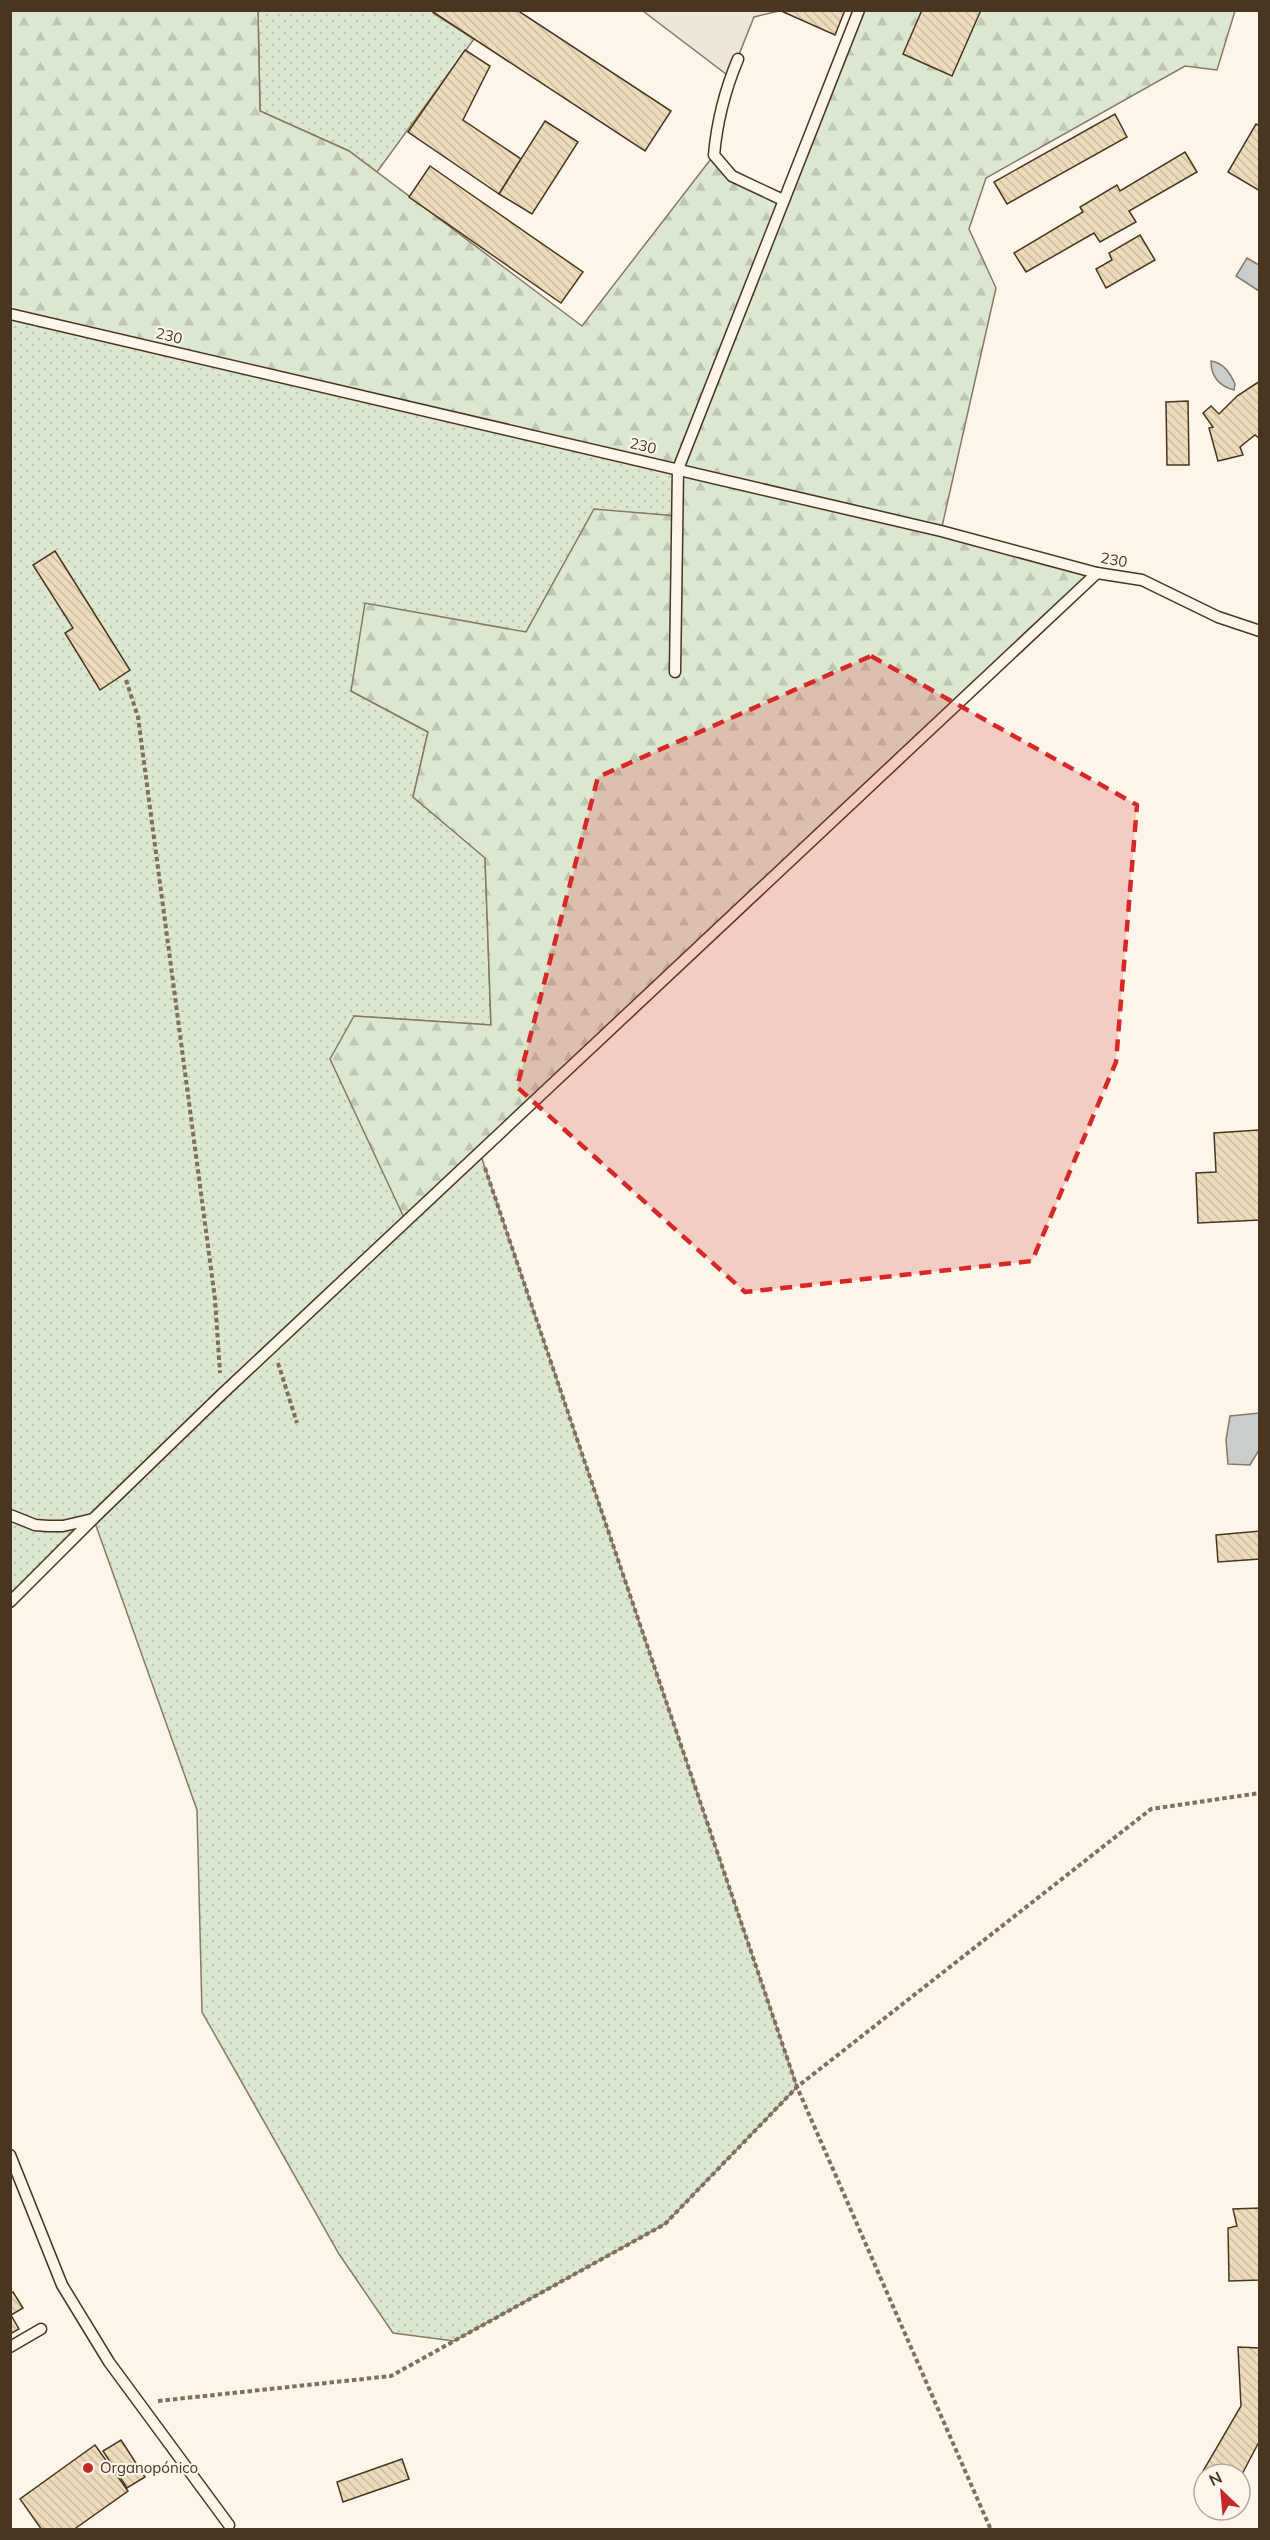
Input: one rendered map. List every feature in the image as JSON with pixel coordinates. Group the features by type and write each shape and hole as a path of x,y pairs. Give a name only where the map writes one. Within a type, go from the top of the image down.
{"lane":[{"path":"675,672 678,469 859,10"},
{"path":"738,59 725,91 716,132 714,155 732,176 783,200"},
{"name":"230","path":"10,314 941,531 1097,573 1142,580 1218,618 1260,631"},
{"path":"10,1602 221,1395 1097,573"},
{"path":"10,1515 35,1525 48,1526 63,1526 93,1519"},
{"path":"10,2155 62,2285 109,2362 229,2525"},
{"path":"10,2347 41,2329"}],"path":[{"path":"126,680 138,717 214,1299 221,1395"},
{"path":"480,1153 797,2087 991,2529"},
{"path":"272,1347 297,1422"},
{"path":"139,2403 391,2376 665,2224 797,2087 1151,1809 1260,1793"}],"highlighted area":[{"path":"871,656 1137,805 1116,1062 1032,1261 745,1292 517,1087 598,777"}],"green space":[{"path":"11,11 258,11 260,111 349,151 582,326 714,155 732,176 783,199 859,11 1235,11 1217,70 1185,66 986,178 969,229 996,288 941,531 1097,573 406,1222 330,1059 354,1016 491,1025 485,858 413,797 428,732 351,691 365,603 526,632 594,509 677,516 678,469 11,314"},
{"path":"258,11 434,11 433,13 474,39 377,172 349,151 260,111"},
{"path":"11,314 678,469 677,516 594,510 526,632 351,691 428,732 413,797 485,857 491,1025 354,1016 480,1153 797,2087 665,2224 454,2341 393,2333 339,2254 202,2012 197,1810 94,1520 11,1602"}],"shaded area":[{"path":"643,11 779,11 754,17 730,77"},
{"path":"1247,258 1259,265 1259,291 1236,276"},
{"path":"1211,361 1220,364 1229,372 1235,384 1234,390 1217,380 1212,371"},
{"path":"1259,1413 1259,1450 1250,1465 1228,1464 1226,1440 1230,1416"}],"building":[{"path":"434,10 517,10 671,111 645,151 433,12"},
{"path":"779,10 845,10 835,35"},
{"path":"922,10 981,10 952,76 903,54"},
{"path":"465,50 490,66 463,120 521,159 499,194 408,132"},
{"path":"1115,114 1127,137 1007,204 994,182"},
{"path":"545,121 578,142 532,214 499,194"},
{"path":"1256,124 1260,126 1260,191 1228,172"},
{"path":"1185,152 1197,172 1129,211 1136,222 1100,242 1094,233 1026,272 1014,253 1083,212 1080,207 1117,185 1120,191"},
{"path":"430,166 583,272 561,303 409,197"},
{"path":"1140,235 1155,260 1106,288 1096,269 1112,260 1109,253"},
{"path":"1260,381 1260,439 1255,435 1240,447 1243,455 1218,461 1209,428 1213,427 1203,413 1211,406 1219,414 1237,396"},
{"path":"1188,401 1189,465 1167,465 1166,402"},
{"path":"55,551 130,670 100,690 65,633 73,628 33,565"},
{"path":"1259,1130 1260,1220 1198,1223 1196,1173 1216,1172 1214,1133"},
{"path":"1260,1531 1260,1559 1218,1562 1216,1535"},
{"path":"1260,2208 1260,2280 1229,2281 1228,2228 1237,2226 1233,2209"},
{"path":"13,2292 23,2308 11,2315 19,2329 10,2334 10,2294"},
{"path":"1238,2347 1260,2348 1260,2440 1248,2462 1208,2462 1241,2406"},
{"path":"121,2440 145,2477 127,2488 103,2451"},
{"name":"Organopónico","path":"95,2445 128,2491 73,2530 42,2530 20,2499"},
{"path":"402,2459 409,2479 343,2502 337,2482"}],"place":[{"name":"Organopónico","path":"88,2468"}]}
